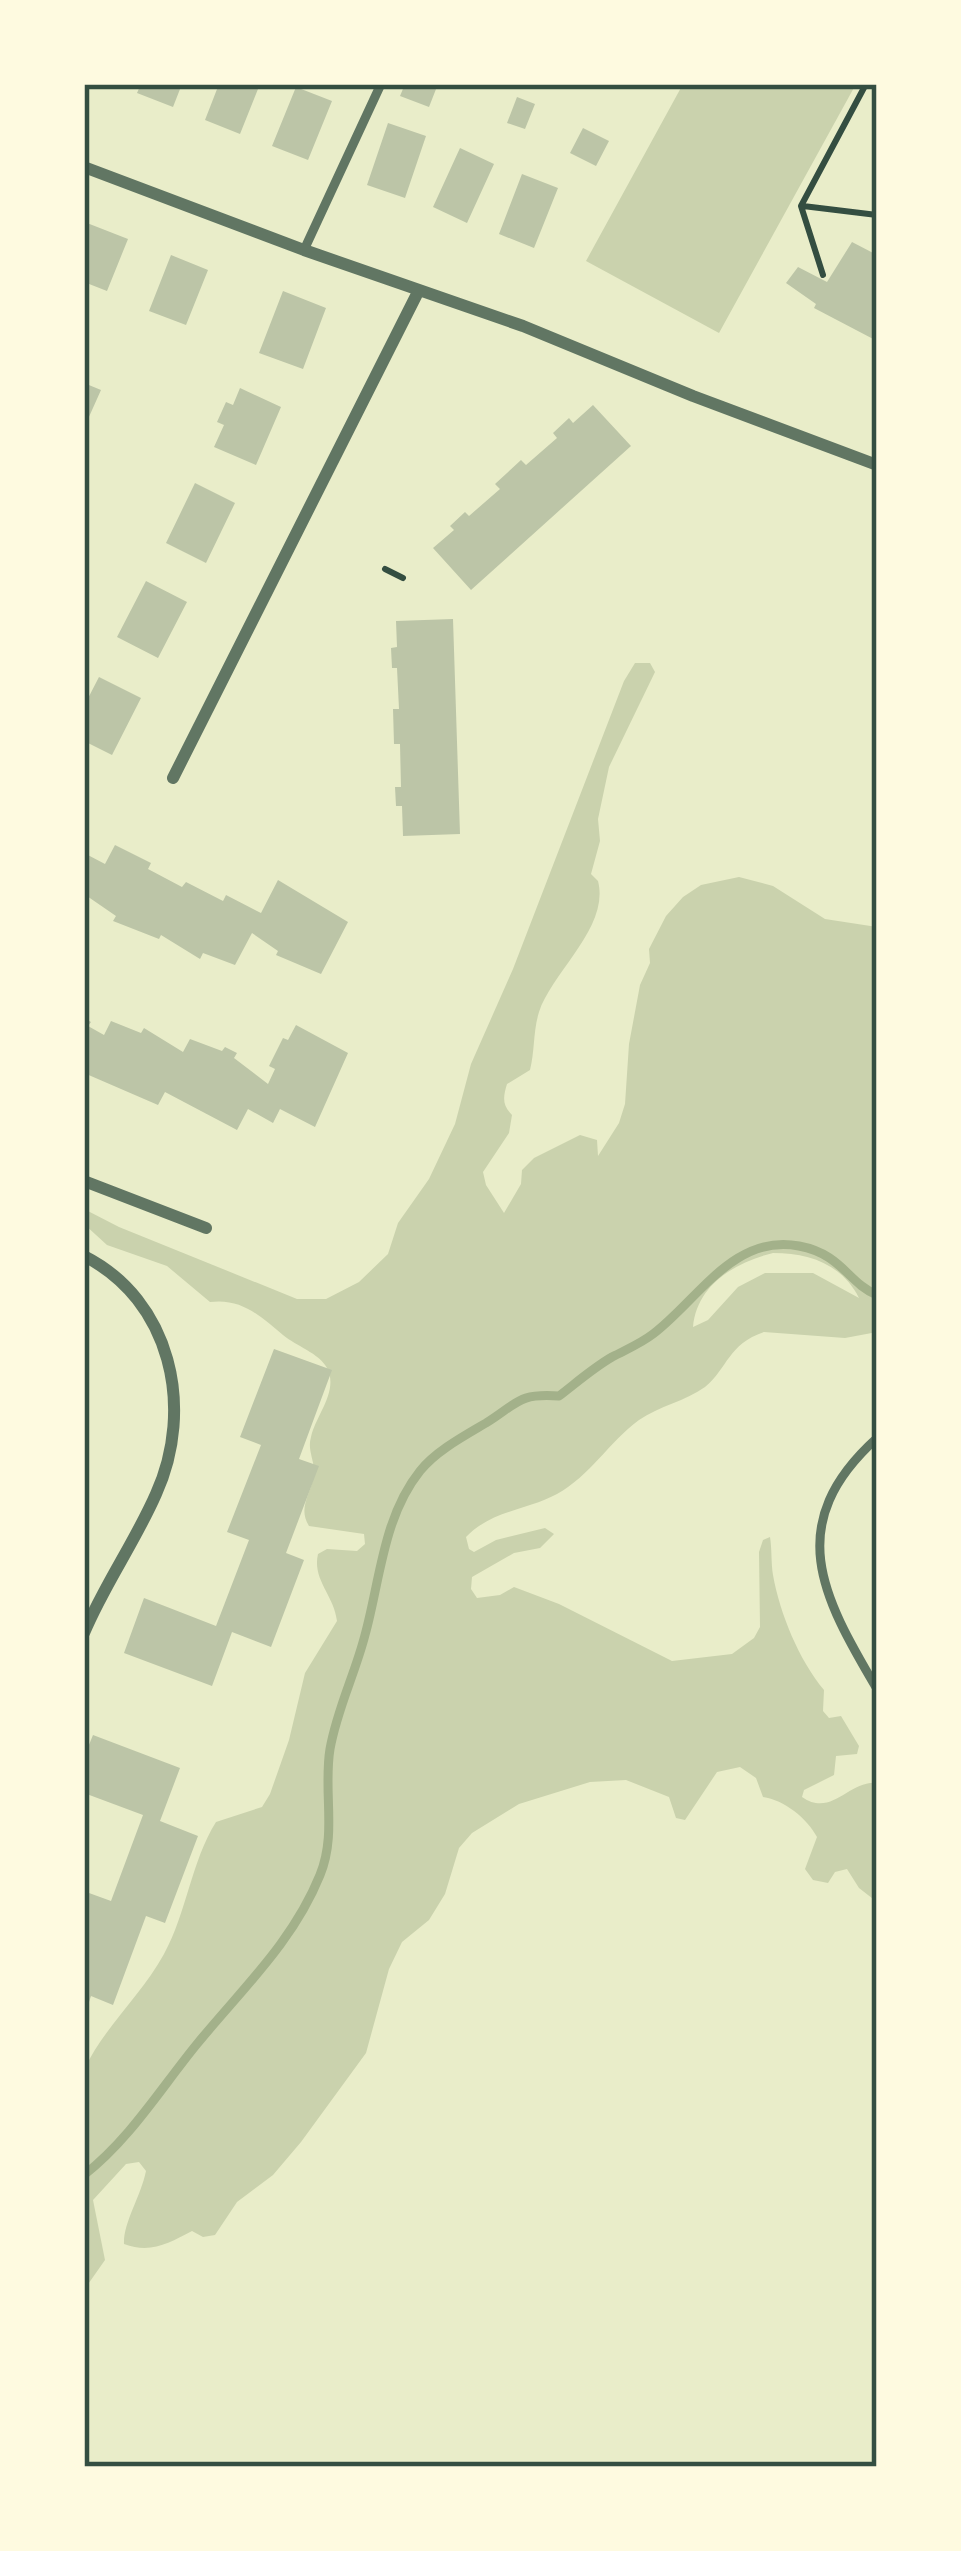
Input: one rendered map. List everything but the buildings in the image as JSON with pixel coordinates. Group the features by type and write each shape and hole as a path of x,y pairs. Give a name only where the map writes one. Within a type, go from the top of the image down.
{"street":[{"path":"84,167 877,465"},
{"path":"173,778 419,290"},
{"path":"84,1181 206,1228"},
{"path":"84,1256 102,1265 148,1310 165,1347 172,1438 158,1491 84,1633"}],"lane":[{"path":"304,250 381,84"},
{"path":"877,1438 845,1471 830,1501 819,1559 837,1622 877,1688"}],"path":[{"path":"823,275 801,206 866,84"},
{"path":"801,206 877,215"},
{"path":"386,569 404,578"}],"green space":[{"path":"683,84 856,84 719,333 586,261"},
{"path":"635,663 650,663 655,672 609,767 591,874 598,881 596,915 539,1012 530,1070 507,1084 504,1101 512,1115 509,1133 483,1172 486,1185 504,1213 521,1184 522,1170 534,1158 580,1135 597,1140 598,1156 625,1104 640,985 650,963 649,949 666,916 701,885 739,877 773,886 825,919 877,927 877,1332 845,1338 764,1332 752,1337 705,1387 639,1420 569,1487 476,1528 466,1537 474,1552 496,1540 545,1528 554,1534 540,1548 514,1553 472,1577 471,1589 477,1598 500,1595 514,1587 559,1604 672,1661 732,1654 754,1638 760,1627 759,1552 763,1540 770,1537 780,1605 799,1651 824,1690 823,1711 829,1718 841,1716 859,1746 857,1754 836,1756 834,1775 804,1790 802,1797 822,1803 877,1783 877,1902 859,1888 847,1869 835,1872 828,1883 813,1880 805,1869 817,1837 813,1830 787,1806 763,1797 756,1778 740,1767 717,1772 685,1820 676,1818 669,1797 626,1780 590,1782 519,1804 472,1833 459,1848 445,1894 429,1920 402,1942 389,1969 366,2053 273,2175 237,2202 215,2235 203,2237 192,2231 143,2248 124,2244 146,2171 139,2162 126,2164 93,2200 105,2260 84,2290 84,2070 164,1954 216,1822 262,1807 270,1794 305,1673 337,1621 318,1572 318,1554 327,1549 357,1551 365,1544 364,1534 309,1526 306,1519 314,1474 310,1442 330,1385 323,1363 250,1310 210,1302 167,1266 107,1245 84,1224 84,1209 297,1299 326,1299 359,1282 388,1254 398,1223 429,1179 455,1124 471,1064 513,969","holes":["759,1257 812,1258 834,1269 859,1298 813,1273 765,1273 738,1287 708,1320 693,1327 702,1299 721,1277"]}],"waterway":[{"path":"84,2175 116,2146 265,1964 309,1899 328,1844 333,1734 365,1635 390,1529 408,1489 427,1464 519,1401 559,1396 605,1361 653,1334 718,1273 755,1250 776,1245 814,1250 877,1295"}]}
